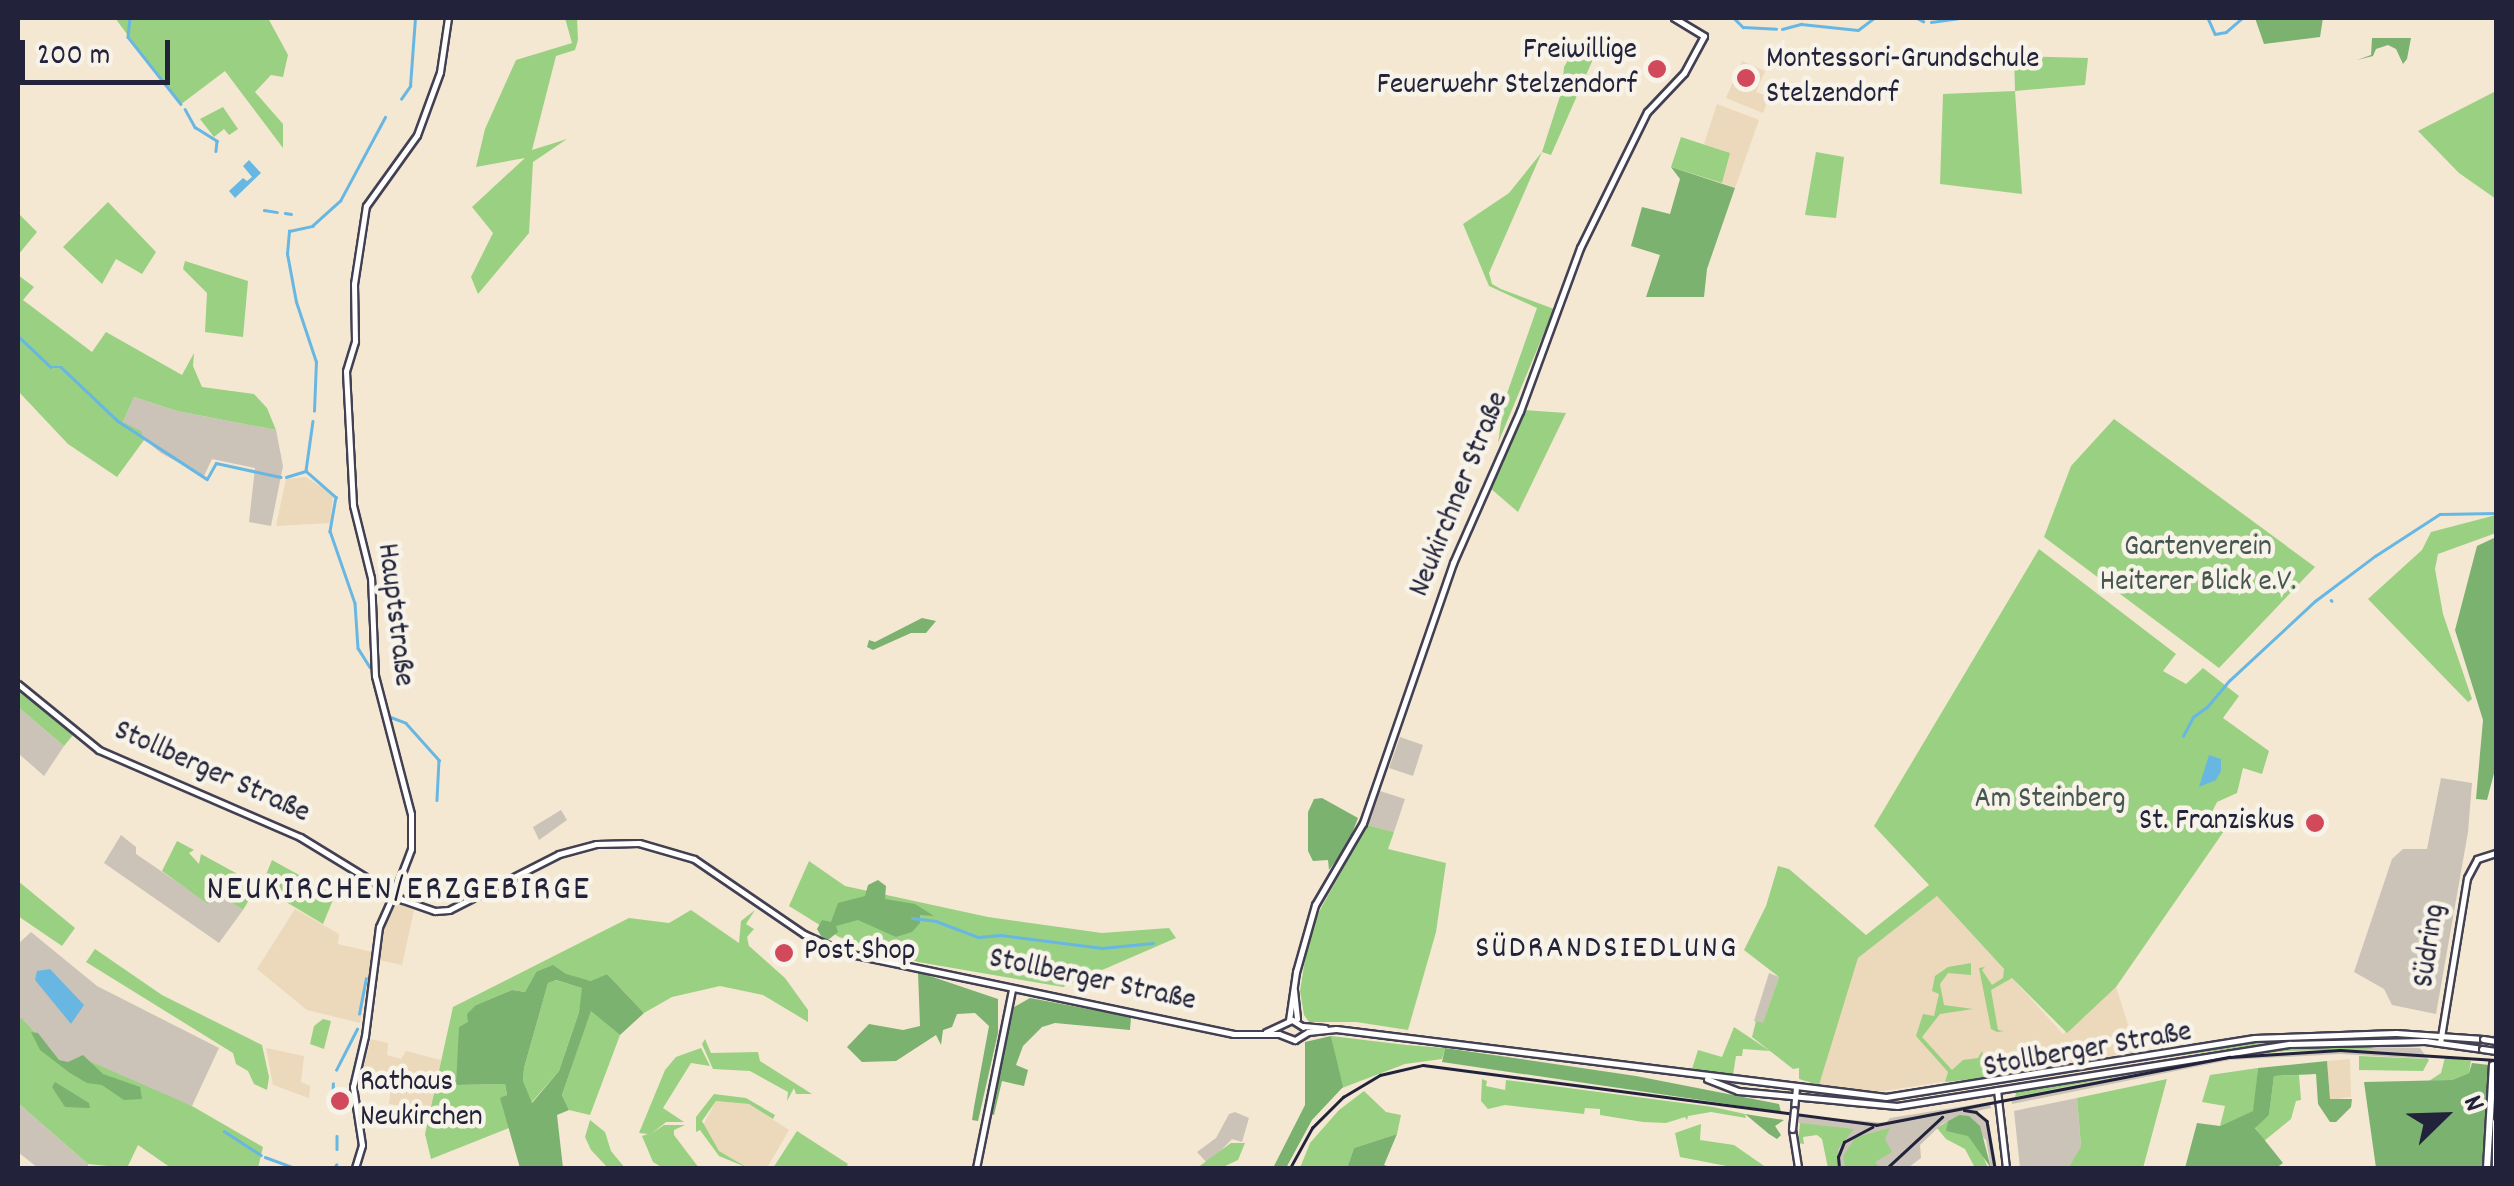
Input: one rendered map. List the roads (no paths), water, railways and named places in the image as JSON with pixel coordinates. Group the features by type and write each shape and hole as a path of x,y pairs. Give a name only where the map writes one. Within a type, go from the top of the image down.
{"main road":[{"name":"Hauptstraße","path":"355,1168 362,1145 353,1087 365,1036 379,927 411,849 411,814 375,676 372,578 353,505 346,370 355,341 353,294 366,206 417,135 440,72 448,18"},
{"name":"Neukirchner Straße","path":"1284,1035 1315,905 1363,823 1454,564 1520,411 1580,248 1647,112 1684,73 1704,36 1674,18"},
{"name":"Stollberger Straße","path":"18,684 99,750 300,837 394,894 435,911 449,910 559,854 605,843 640,843 670,848 708,866 829,948 1214,1030 1284,1035 1294,1040 1301,1027 1336,1029 1690,1073 1897,1106 2290,1044 2440,1043 2496,1051"},
{"name":"Südring","path":"2440,1043 2462,897 2477,859 2496,853"},
{"name":"Neukirchner Straße","path":"1293,987 1301,1027"},
{"path":"976,1168 1012,990"},
{"name":"Stollberger Straße","path":"1258,1034 1287,1023"},
{"path":"1287,1023 1301,1027"},
{"name":"Stollberger Straße","path":"1796,1092 1886,1097 2254,1038 2442,1034 2496,1041"},
{"path":"2488,1168 2493,1065"},
{"path":"1996,1082 2006,1168"},
{"path":"1796,1092 1792,1128 1798,1168"},
{"path":"2496,1122 2496,1168"}],"water":[{"path":"249,160 261,173 235,198 229,191 243,178 247,181 252,177 243,166"},
{"path":"2209,755 2221,759 2221,771 2216,780 2199,787"},
{"path":"50,969 84,1005 71,1024 35,980 37,971"}],"waterway":[{"path":"130,18 128,37 181,104"},
{"path":"401,99 410,86 415,18"},
{"path":"1734,18 1743,27 1776,29"},
{"path":"1782,29 1801,24 1858,30 1874,18"},
{"path":"1917,18 1923,21"},
{"path":"1931,22 1958,18"},
{"path":"2208,18 2215,34 2226,32 2242,18"},
{"path":"185,109 195,127 217,141 216,151"},
{"path":"314,411 316,362 296,302 287,254 289,231 312,226 340,201 385,117"},
{"path":"264,210 277,212"},
{"path":"285,213 291,214"},
{"path":"18,336 51,367 61,367 118,421 207,479 216,463 281,477"},
{"path":"313,421 306,471 336,497 330,531 355,603 358,648 370,667"},
{"path":"286,477 306,471"},
{"path":"2183,736 2193,717 2230,680 2315,601 2375,556 2440,514 2496,513"},
{"path":"388,716 406,723 439,760 437,800"},
{"path":"912,918 936,921 978,937 1001,935 1102,948 1153,943"},
{"path":"359,1014 366,979"},
{"path":"336,1070 357,1029"},
{"path":"332,1109 333,1084"},
{"path":"224,1131 261,1155"},
{"path":"337,1136 337,1149"},
{"path":"265,1157 295,1168"}],"tunnel":[{"path":"2493,1065 2496,1035"}],"tram line":[{"path":"1290,1168 1312,1128 1343,1097 1380,1075 1423,1065 1876,1125 2230,1057 2340,1050 2496,1060"},
{"path":"1964,1110 1976,1112 1987,1121 1995,1168"},
{"path":"1887,1168 1942,1117"},
{"path":"1839,1168 1838,1157 1844,1142 1872,1127"}],"place":[{"name":"Freiwillige Feuerwehr Stelzendorf","path":"1657,69"},
{"name":"Montessori-Grundschule Stelzendorf","path":"1746,78"},
{"name":"St. Franziskus","path":"2315,823"},
{"name":"Post Shop","path":"784,953"},
{"name":"Rathaus Neukirchen","path":"340,1101"}],"district":[{"name":"NEUKIRCHEN/ERZGEBIRGE","path":"399,891"},
{"name":"SÜDRANDSIEDLUNG","path":"1607,950"}],"park label":[{"name":"Gartenverein Heiterer Blick e.V.","path":"2198,566"},
{"name":"Am Steinberg","path":"2050,801"}]}
